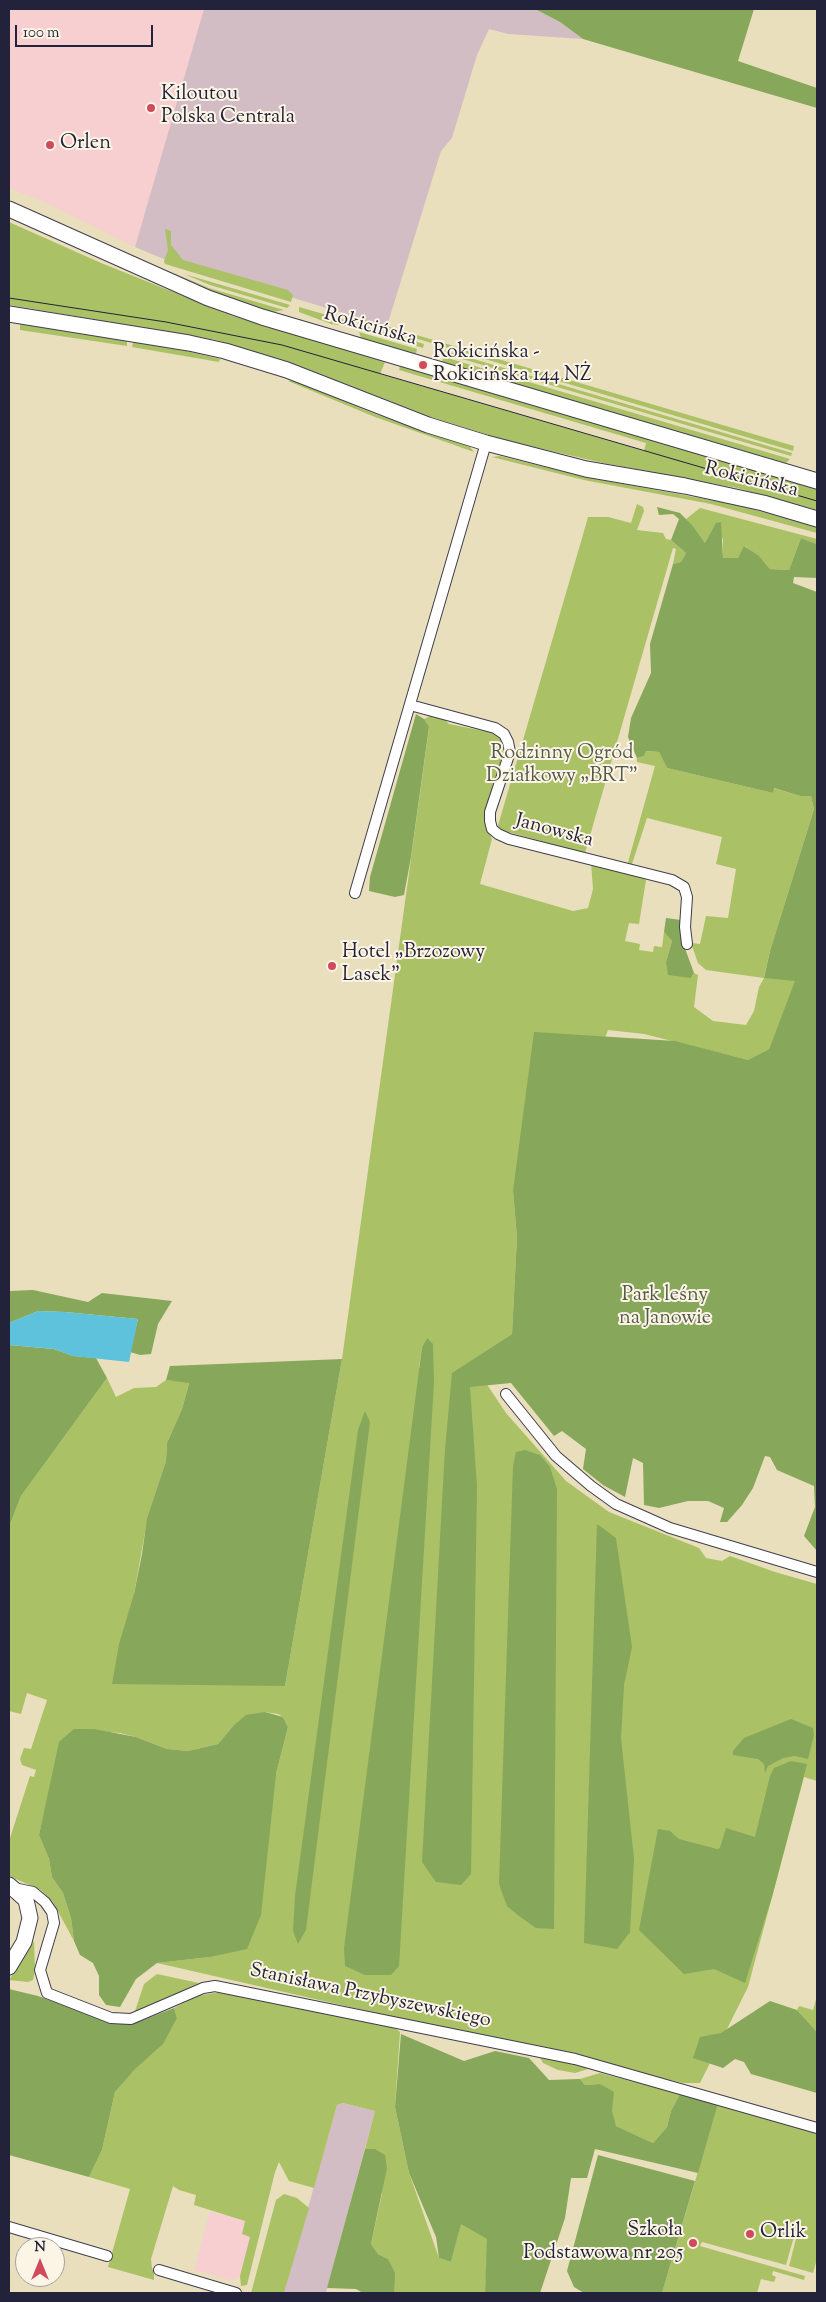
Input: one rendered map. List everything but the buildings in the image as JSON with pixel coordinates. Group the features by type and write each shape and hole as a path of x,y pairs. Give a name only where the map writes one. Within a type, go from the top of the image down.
{"main road":[{"name":"Rokicińska","path":"9,209 199,294 253,314 817,481"},
{"name":"Rokicińska","path":"9,314 189,343 225,351 287,370 420,422 486,443 586,469 685,486 763,503 817,519"},
{"name":"Stanisława Przybyszewskiego","path":"9,1967 22,1946 29,1927 30,1913 26,1900 12,1886"}],"street":[{"path":"355,893 486,443"},
{"name":"Janowska","path":"410,705 495,728 504,734 510,752 490,812 492,829 498,834 509,839 672,880 684,887 687,897 685,927 687,944"},
{"path":"506,1394 556,1456 591,1486 622,1507 670,1528 817,1572"},
{"name":"Stanisława Przybyszewskiego","path":"12,1886 34,1892 52,1912 54,1924 40,1970 47,1993 110,2018 131,2019 203,1988 215,1986 575,2059 817,2128"},
{"path":"9,2227 107,2256"},
{"path":"159,2270 236,2293"}],"shaded area":[{"path":"9,9 205,9 135,247 44,202 9,188"},
{"path":"204,9 535,9 560,22 583,39 508,34 489,29 477,55 452,138 441,151 387,326 166,260 135,247"},
{"path":"343,2103 375,2111 326,2293 284,2293 337,2105"},
{"path":"210,2211 245,2221 250,2237 240,2276 230,2280 194,2270"}],"green space":[{"path":"535,9 754,9 738,61 817,88 817,108 583,39 560,22"},
{"path":"9,222 101,263 233,316 385,362 380,374 644,451 646,443 399,370 400,366 817,489 817,510 737,488 603,463 508,441 431,417 289,362 216,340 9,305"},
{"path":"165,229 171,231 171,245 183,260 288,290 293,295 291,302 165,264 164,261 168,250"},
{"path":"164,269 209,288 284,310 273,312 255,307 217,293"},
{"path":"184,274 290,305 287,308 210,285"},
{"path":"299,307 355,323 353,327 331,324 299,312"},
{"path":"362,319 794,446 793,451 361,322"},
{"path":"20,324 127,341 127,346 20,330"},
{"path":"361,325 424,344 423,348 359,329"},
{"path":"359,332 417,349 416,354 361,338"},
{"path":"133,342 187,351 220,359 219,362 132,347"},
{"path":"443,350 792,453 791,456 442,353"},
{"path":"444,357 790,459 786,463 442,362"},
{"path":"292,380 375,414 470,447 474,452 375,417 288,381"},
{"path":"500,456 585,477 738,505 817,527 817,533 711,504 584,480 492,457"},
{"name":"Rodzinny Ogród Działkowy „BRT”","path":"637,504 643,507 644,511 637,530 663,533 666,539 671,540 686,553 681,562 673,564 676,549 673,548 585,853 497,829 588,517 608,517 631,523"},
{"name":"Park leśny na Janowie","path":"657,507 680,513 692,525 705,543 716,523 721,522 723,558 738,558 744,546 759,556 770,569 789,570 801,538 817,544 817,578 794,577 793,583 817,592 817,1551 804,1536 815,1507 814,1486 777,1470 770,1457 765,1456 753,1488 742,1505 727,1522 720,1522 724,1508 708,1501 688,1501 659,1508 644,1505 643,1463 633,1458 625,1497 603,1485 583,1469 586,1449 562,1431 554,1436 511,1383 470,1387 477,1486 471,1874 461,1885 436,1882 422,1862 445,1449 452,1373 512,1334 517,1237 513,1191 534,1032 675,1041 748,1060 769,1049 795,981 764,978 770,951 814,809 811,796 800,796 774,788 773,793 667,768 659,752 646,751 644,756 637,758 628,737 631,718 651,673 650,644 673,564 681,562 686,553 671,540 679,519 673,514 659,515"},
{"path":"700,508 817,539 817,544 801,538 789,570 770,569 745,546 738,558 723,558 723,540 716,524 705,543 686,519"},
{"path":"416,714 424,719 429,727 404,895 395,897 369,891 370,877"},
{"path":"430,716 445,720 449,724 494,733 502,740 503,755 493,783 484,821 492,839 480,884 573,911 588,908 593,889 591,863 642,877 646,880 639,924 629,923 625,941 640,944 639,950 653,952 654,946 662,947 664,932 672,941 666,962 691,978 694,973 698,975 694,1007 713,1021 746,1025 754,1011 759,987 764,978 706,970 698,963 691,943 700,944 706,916 728,918 736,869 716,864 722,837 647,818 631,867 627,866 655,766 637,762 637,758 644,756 645,751 659,752 667,768 773,793 773,788 800,796 811,796 814,809 770,951 764,977 796,980 769,1049 748,1060 644,1034 608,1030 605,1038 578,1036 513,1191 517,1237 512,1334 453,1373 482,1377 506,1413 566,1481 609,1512 699,1548 706,1558 722,1561 730,1556 817,1584 817,1781 804,1777 748,1987 700,2083 683,2083 157,1963 210,1957 276,1774 288,1727 283,1717 278,1714 265,1712 233,1726 218,1744 188,1751 167,1749 120,1733 74,1729 48,1796 39,1835 49,1859 52,1877 63,1893 71,1918 74,1941 53,1902 41,1890 9,1876 9,1841 30,1776 34,1777 36,1770 22,1765 20,1759 24,1748 31,1749 47,1700 27,1693 21,1714 9,1711 9,1522 11,1522 21,1496 107,1378 116,1397 134,1388 156,1387 166,1380 189,1382 182,1409 167,1443 166,1461 148,1515 134,1594 285,1686 342,1359 429,728 424,719","holes":["427,1338 433,1370 419,1368 422,1347"]},
{"path":"666,918 681,920 683,943 694,973 691,978 668,975 666,962 672,941 664,932"},
{"path":"33,1290 88,1302 102,1293 172,1301 158,1324 151,1354 140,1355 130,1352 138,1319 38,1311 9,1323 9,1291"},
{"path":"427,1338 433,1344 434,1382 399,1966 391,1975 365,1975 345,1966 344,1948 422,1347"},
{"path":"9,1345 54,1349 73,1356 96,1358 107,1378 21,1496 11,1522 9,1522"},
{"path":"342,1359 285,1686 112,1684 119,1644 134,1594 147,1518 166,1461 167,1443 182,1409 189,1383 166,1380 170,1366"},
{"path":"365,1411 370,1422 306,1930 298,1944 293,1931 295,1896 358,1430"},
{"path":"525,1450 540,1455 550,1467 557,1489 554,1929 536,1928 519,1916 507,1906 499,1884 513,1466 516,1452"},
{"path":"597,1524 616,1538 632,1647 624,1685 621,1738 634,1859 630,1932 617,1949 584,1943"},
{"path":"265,1712 283,1717 288,1727 276,1774 261,1915 247,1949 210,1957 157,1963 136,1979 120,2007 106,2005 99,1995 99,1976 93,1963 80,1955 74,1941 71,1918 63,1893 52,1877 49,1859 39,1835 59,1742 74,1729 94,1729 136,1737 167,1749 188,1751 218,1744 233,1726 246,1715"},
{"path":"791,1719 813,1728 814,1735 808,1759 795,1756 783,1758 768,1766 765,1773 764,1764 758,1759 733,1755 733,1751 744,1738"},
{"path":"791,1761 807,1764 772,1897 745,1983 714,1969 684,1974 639,1930 658,1829 670,1831 679,1839 717,1849 720,1848 726,1828 755,1837 770,1776 774,1768"},
{"path":"34,1941 35,1971 33,1980 28,1982 9,1980"},
{"path":"157,1974 199,1983 134,2014 144,1984"},
{"path":"9,1989 38,1996 115,2024 143,2020 174,2008 177,2018 163,2044 135,2069 115,2092 102,2150 89,2177 9,2155"},
{"path":"226,1993 395,2028 400,2032 395,2107 409,2173 439,2258 451,2262 461,2223 488,2239 485,2293 394,2293 388,2259 378,2254 371,2244 382,2194 375,2150 365,2149 375,2111 343,2103 337,2105 314,2188 289,2181 279,2162 247,2285 241,2286 240,2276 250,2237 242,2234 245,2221 194,2205 196,2195 179,2190 173,2186 151,2259 154,2280 108,2267 130,2189 89,2177 102,2150 115,2092 177,2018 174,2008 197,1996"},
{"path":"817,1996 817,2032 797,2010 799,2006 813,2010"},
{"path":"770,2001 797,2010 817,2032 817,2093 751,2074 744,2062 735,2059 723,2068 693,2058 700,2037 721,2033"},
{"path":"401,2034 464,2061 495,2051 529,2058 549,2080 580,2079 585,2085 600,2084 614,2092 612,2111 616,2126 653,2143 667,2127 671,2111 680,2094 718,2104 698,2173 595,2149 587,2178 571,2178 565,2218 540,2293 485,2293 487,2239 461,2224 451,2262 439,2258 436,2237 409,2173 395,2107"},
{"path":"539,2056 591,2068 575,2073 558,2070 543,2063"},
{"path":"600,2073 680,2094 671,2111 667,2127 653,2143 616,2126 600,2084 585,2085 580,2079"},
{"path":"718,2104 817,2132 817,2259 813,2273 789,2266 799,2227 797,2226 786,2265 702,2242 700,2246 805,2276 804,2280 773,2271 772,2275 776,2277 774,2282 761,2279 757,2293 662,2293"},
{"path":"365,2149 375,2149 385,2155 387,2168 371,2244 378,2254 388,2259 395,2273 394,2293 363,2293 356,2289 327,2288"},
{"path":"598,2155 695,2181 662,2293 584,2293 574,2287 567,2271"},
{"path":"284,2194 297,2198 309,2208 284,2293 251,2293 276,2200"}],"water":[{"path":"38,1311 138,1319 129,1362 73,1356 54,1349 9,1345 9,1323"}],"tram line":[{"path":"9,298 166,322 282,345 817,501"}],"place":[{"name":"Kiloutou Polska Centrala","path":"151,108"},
{"name":"Orlen","path":"50,145"},
{"name":"Rokicińska - Rokicińska 144 NŻ","path":"423,365"},
{"name":"Hotel „Brzozowy Lasek”","path":"332,966"},
{"name":"Orlik","path":"750,2234"},
{"name":"Szkoła Podstawowa nr 205","path":"693,2243"}]}
